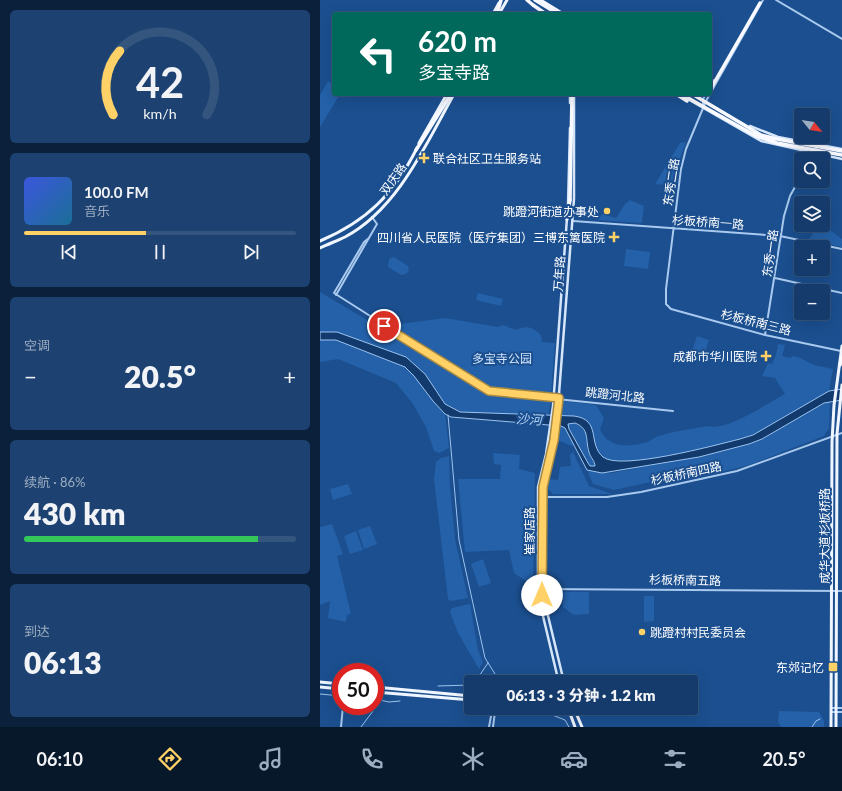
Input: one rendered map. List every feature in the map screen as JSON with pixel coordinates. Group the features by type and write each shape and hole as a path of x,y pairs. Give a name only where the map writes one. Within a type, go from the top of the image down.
{"highway":[{"path":"498,12 500,0"},
{"path":"526,0 542,12"},
{"path":"536,0 556,12"},
{"path":"540,0 560,12"},
{"path":"712,87 761,1"},
{"path":"416,150 430,131 451,96"},
{"path":"568,219 570,200 572,96"},
{"path":"681,96 694,105 734,126 768,141 842,156"},
{"path":"696,96 761,135 777,140 842,150"},
{"path":"840,365 842,357"}],"main road":[{"path":"494,12 500,0"},
{"path":"499,12 507,0"},
{"path":"526,0 541,12"},
{"name":"双庆路","path":"320,241 346,229 378,206 391,191 446,96"},
{"name":"双庆路","path":"320,248 345,237 372,217 388,201 405,179 451,96"},
{"name":"万年路","path":"554,406 568,219 572,96"},
{"name":"万年路","path":"558,407 572,221 575,131 572,96"},
{"path":"697,96 764,133 794,139"},
{"path":"705,110 761,141 805,152"},
{"path":"570,131 572,127 575,131"},
{"path":"818,144 842,150"},
{"path":"830,157 842,159"},
{"name":"成华大道杉板桥路","path":"831,727 832,436 836,386 842,346"},
{"name":"成华大道杉板桥路","path":"836,727 837,434 842,386"},
{"name":"崔家店路","path":"554,406 538,487 538,595 557,675"},
{"name":"崔家店路","path":"558,407 554,435 543,487 542,595 562,675"},
{"path":"320,682 332,683"},
{"path":"320,687 332,688"},
{"path":"384,689 464,695"},
{"path":"384,693 464,699"},
{"path":"571,715 575,727"},
{"path":"577,715 582,727"}],"street":[{"path":"776,0 842,39"},
{"path":"712,83 761,1"},
{"name":"东秀二路","path":"712,90 761,1"},
{"path":"705,96 703,99 705,110"},
{"name":"东秀二路","path":"668,307 666,300 666,289 683,160 705,110 706,101 709,96"},
{"path":"814,152 818,144"},
{"name":"东秀一路","path":"765,335 775,278 780,236 790,196 794,188"},
{"name":"跳蹬河北路","path":"372,217 377,224 370,238 335,294 482,387 496,392 673,411"},
{"name":"杉板桥南一路","path":"572,221 780,236 842,248"},
{"path":"775,278 842,293"},
{"name":"杉板桥南三路","path":"668,307 765,335 841,351"},
{"name":"杉板桥南四路","path":"538,497 607,497 669,486 737,471 842,432"},
{"name":"杉板桥南五路","path":"538,589 842,591"},
{"path":"831,710 842,708"},
{"path":"836,710 842,712"},
{"path":"341,727 342,715"},
{"path":"490,715 490,727"},
{"path":"493,727 495,715"}],"green space":[{"path":"328,81 332,84 332,96 339,96 320,127 320,95"},
{"path":"686,142 677,166 675,186 655,184 680,143"},
{"path":"630,200 644,206 642,223 598,220 602,214 616,218 625,204"},
{"path":"830,230 842,239 842,247 830,244 830,240 809,240 814,232 830,232"},
{"path":"626,249 650,252 648,269 624,266"},
{"path":"394,257 408,266 409,270 406,274 401,275 388,267 389,259"},
{"path":"320,292 488,392 499,395 551,401 548,415 460,412 445,404 425,374 337,332 320,332"},
{"path":"478,293 503,299 501,306 476,300"},
{"name":"多宝寺公园","path":"445,318 498,327 503,325 516,330 526,327 535,330 541,335 542,342 555,343 551,394 491,388 392,325"},
{"path":"697,336 709,340 703,358 691,354"},
{"path":"320,340 336,340 405,367 445,414 449,448 439,453 434,451 426,427 413,404 396,383 338,359 320,362"},
{"path":"778,344 785,345 782,356 790,358 793,356 814,365 833,369 829,391 753,435 671,455 650,459 617,462 607,460 600,454 596,446 592,428 574,416 561,416 563,401 596,405 604,418 600,429 604,436 608,440 620,445 634,445 648,442 658,436 677,431 707,426 715,427 725,425 747,416 785,394 775,378 762,376 768,363 772,364 776,355"},
{"path":"830,402 829,428 824,436 749,465 709,475 707,470 614,490 593,484 587,470 612,473 706,455 742,446 769,436 803,413 821,404"},
{"path":"575,423 581,425 586,430 588,451 595,466 590,466 588,464 569,429 568,424"},
{"path":"559,426 565,428 574,445 572,446 557,440"},
{"path":"573,452 589,486 612,494 553,494 547,488 548,479 558,480 560,467 571,466 570,455"},
{"path":"493,453 520,455 519,469 535,473 533,586 514,573 509,550 465,552 458,479 500,479 501,465 494,464"},
{"path":"449,456 455,539 468,598 451,601 448,599 434,479 436,462 441,458"},
{"path":"348,484 352,494 333,500 330,489"},
{"path":"332,524 343,554 337,556 351,614 347,615 346,622 328,618 330,601 320,605 320,527"},
{"path":"370,526 377,544 364,549 358,530"},
{"path":"356,531 363,550 350,554 344,536"},
{"path":"483,559 491,583 479,587 471,564"},
{"path":"562,592 589,592 589,614 574,615 563,607"},
{"path":"644,596 654,596 654,621 644,622"},
{"path":"470,604 478,650 483,662 479,669 458,633 450,612 452,608"},
{"path":"779,711 819,712 824,721 824,727 781,727 778,722"}],"water":[{"name":"沙河","path":"320,332 337,332 406,357 425,374 445,404 460,412 574,416 583,418 591,427 598,451 603,457 613,460 628,461 669,456 753,435 829,391 842,389 842,400 824,403 762,439 749,444 699,457 602,473 587,470 565,428 561,426 451,417 445,414 433,401 414,376 405,367 336,340 320,340","holes":["575,423 580,425 585,431 590,456 595,466 590,466 588,463 569,429 568,424"]}],"waterway":[{"path":"448,415 459,540 485,658 496,675"},
{"path":"480,675 488,663"},
{"path":"438,686 464,685"},
{"path":"320,694 332,695"},
{"path":"384,701 400,701"},
{"path":"361,727 370,715"},
{"path":"552,715 565,720 569,727"},
{"path":"812,727 816,721 820,719"}],"place":[{"name":"联合社区卫生服务站","path":"424,158"},
{"name":"跳蹬河街道办事处","path":"607,211"},
{"name":"四川省人民医院（医疗集团）三博东篱医院","path":"614,237"},
{"name":"成都市华川医院","path":"766,356"},
{"name":"跳蹬村村民委员会","path":"642,632"},
{"name":"东郊记忆","path":"833,667"}],"route":[{"path":"384,326 489,391 559,398 554,440 543,487 542,595"}]}
